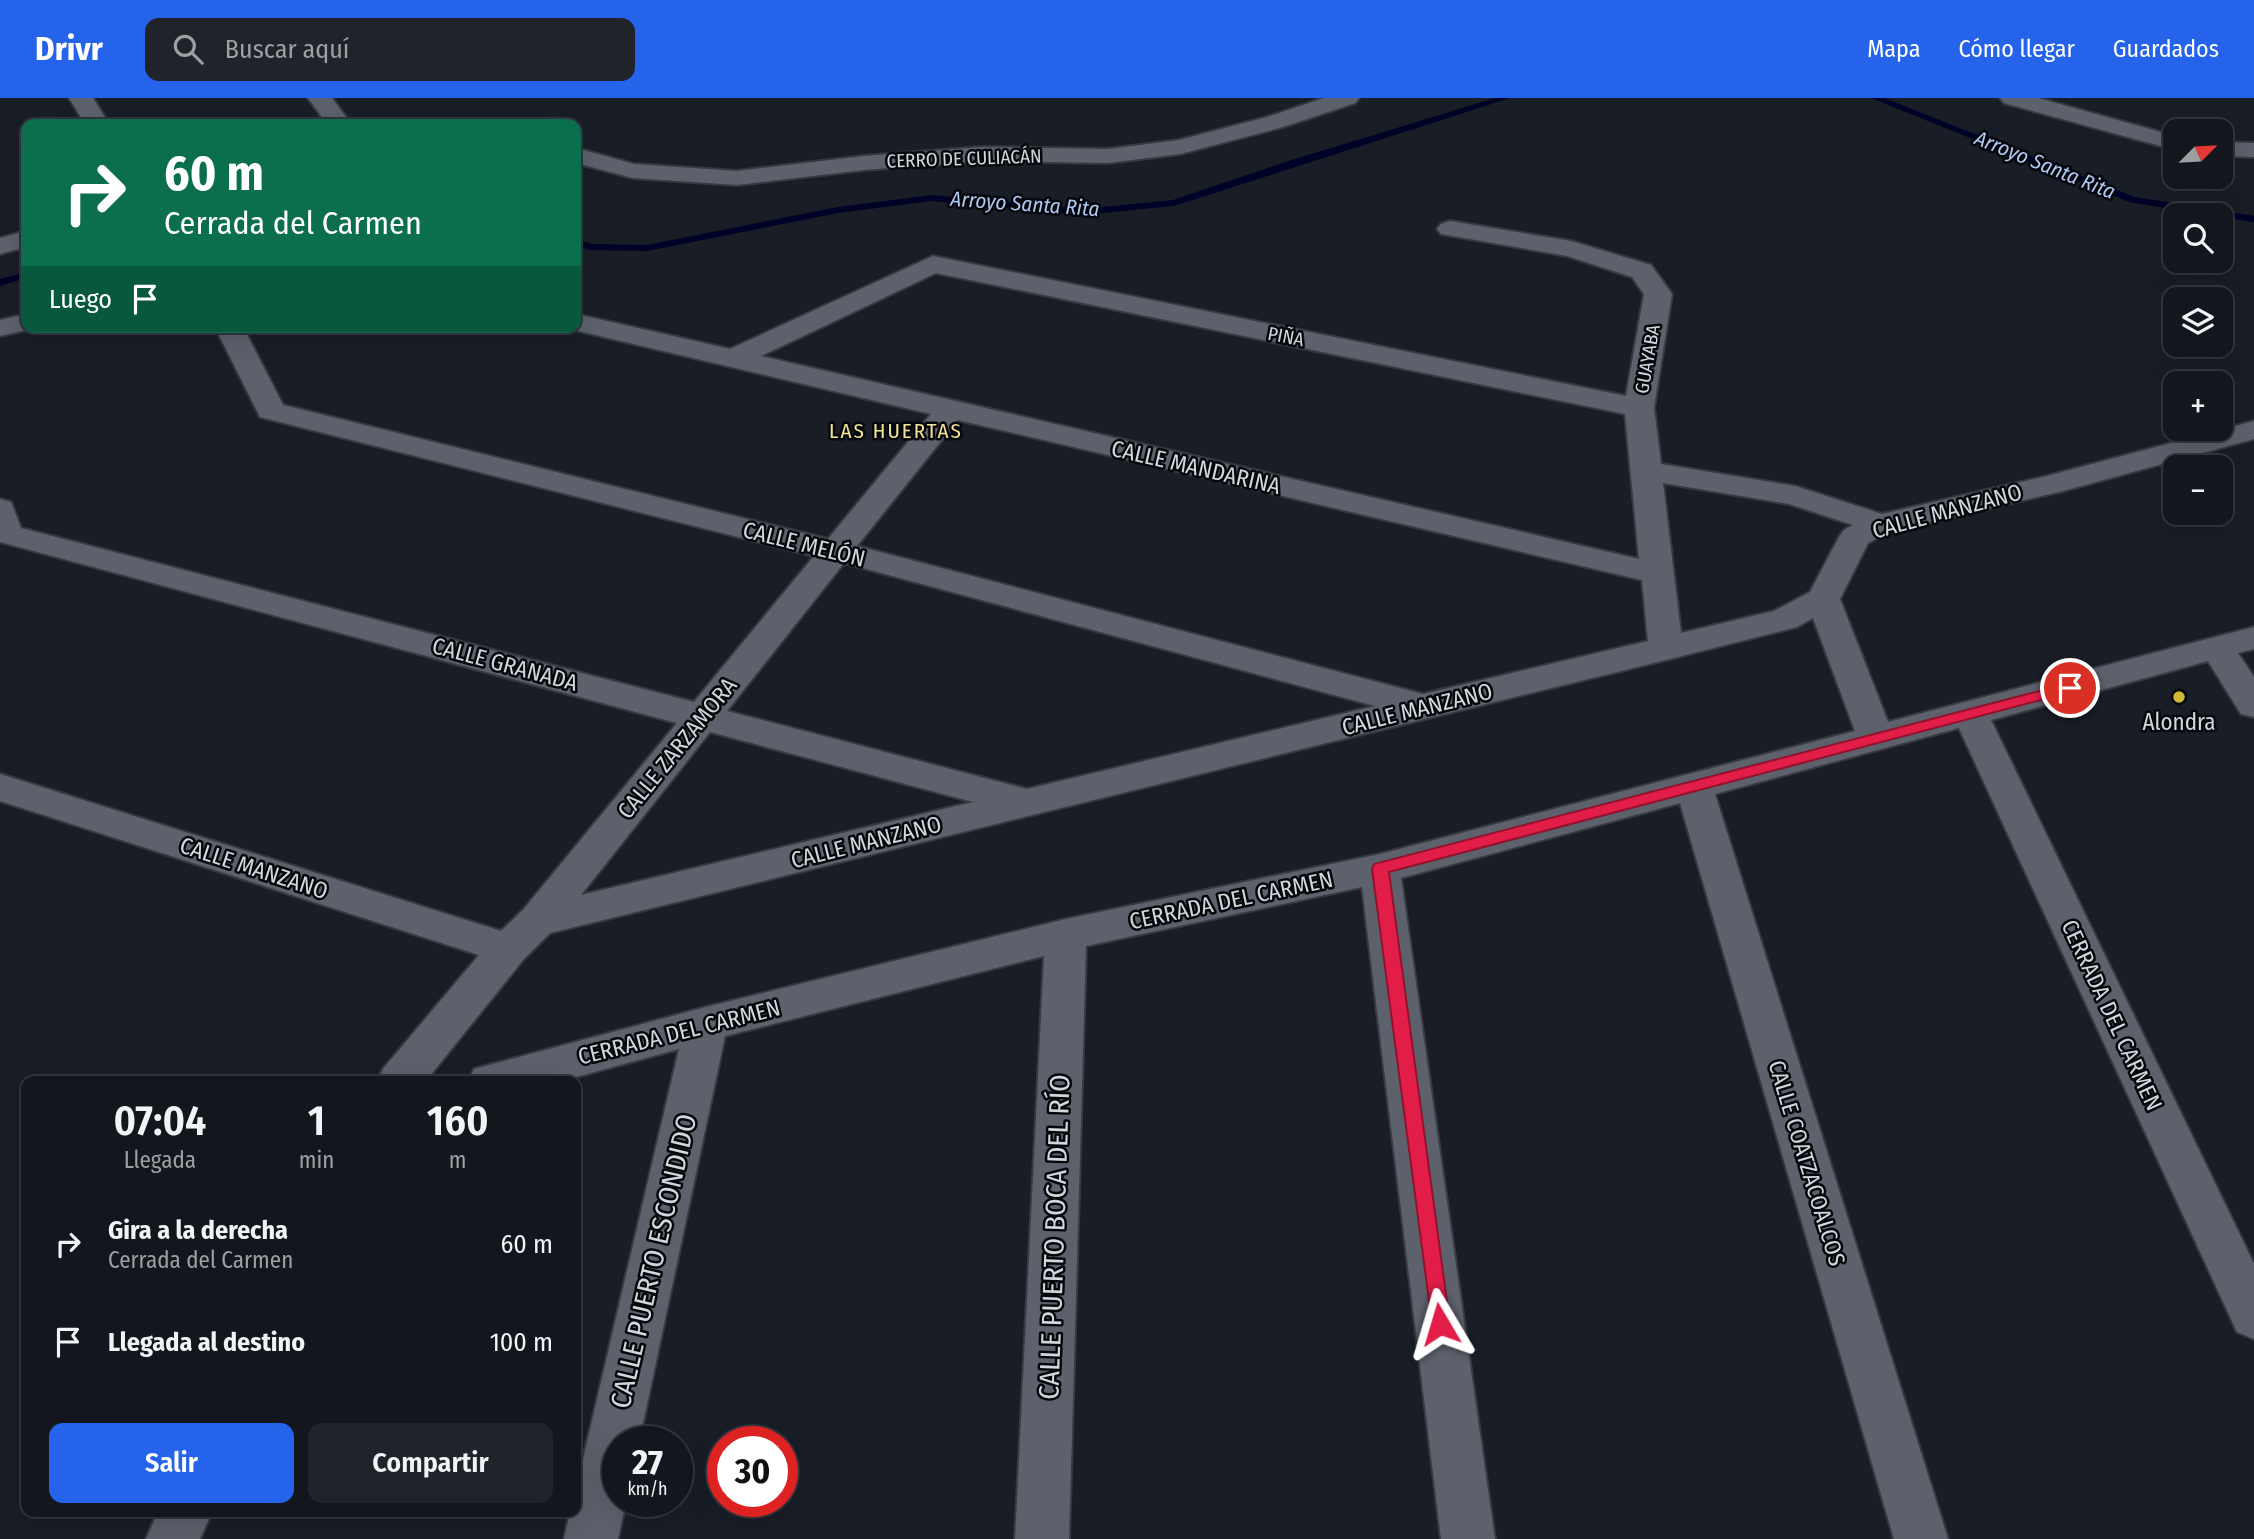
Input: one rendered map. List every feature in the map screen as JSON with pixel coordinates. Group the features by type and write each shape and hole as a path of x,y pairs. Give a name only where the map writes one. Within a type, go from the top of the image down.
{"street":[{"path":"81,98 94,119"},
{"path":"320,98 335,119"},
{"name":"CERRO DE CULIACÁN","path":"581,156 633,170 737,178 864,163 983,154 1108,156 1180,147 1275,122 1348,98"},
{"path":"2012,98 2163,140"},
{"path":"2233,149 2254,150"},
{"name":"GUAYABA","path":"1450,229 1571,249 1642,271 1658,294 1639,408 1667,649"},
{"path":"0,246 21,240"},
{"name":"PIÑA","path":"732,359 933,264 1639,408"},
{"path":"0,328 21,323"},
{"name":"CALLE MANDARINA","path":"581,323 1659,574"},
{"name":"CALLE MELÓN","path":"232,333 271,411 836,551 1426,707"},
{"name":"CALLE ZARZAMORA","path":"404,1076 508,949 537,921 950,410"},
{"name":"CALLE MANZANO","path":"537,921 1785,619 1823,599 1856,537 1880,524 2052,484 2254,430"},
{"path":"1647,471 1796,495 1880,524"},
{"name":"CALLE GRANADA","path":"0,509 6,534 1028,803"},
{"path":"1823,599 1876,739"},
{"path":"2236,644 2254,705"},
{"name":"CERRADA DEL CARMEN","path":"512,1076 706,1024 1066,935 1380,869 2236,644"},
{"name":"CERRADA DEL CARMEN","path":"1970,714 2254,1317"},
{"name":"CALLE COATZACOALCOS","path":"1694,786 1921,1539"},
{"name":"CALLE MANZANO","path":"0,787 508,949"},
{"path":"1380,869 1468,1539"},
{"name":"CALLE PUERTO BOCA DEL RÍO","path":"1042,1539 1066,935"},
{"name":"CALLE PUERTO ESCONDIDO","path":"592,1539 706,1024"},
{"path":"173,1539 183,1517"}],"waterway":[{"name":"Arroyo Santa Rita","path":"581,244 590,247 647,248 838,210 932,198 1082,212 1174,203 1286,165 1505,98"},
{"name":"Arroyo Santa Rita","path":"1876,98 2133,200 2163,205"},
{"name":"Arroyo Santa Rita","path":"2233,216 2254,219"},
{"name":"Arroyo Santa Rita","path":"0,283 21,277"}],"place":[{"name":"Alondra","path":"2179,697"}],"district":[{"name":"LAS HUERTAS","path":"896,431"}],"route":[{"path":"1440,1324 1380,869 2070,688"}]}
